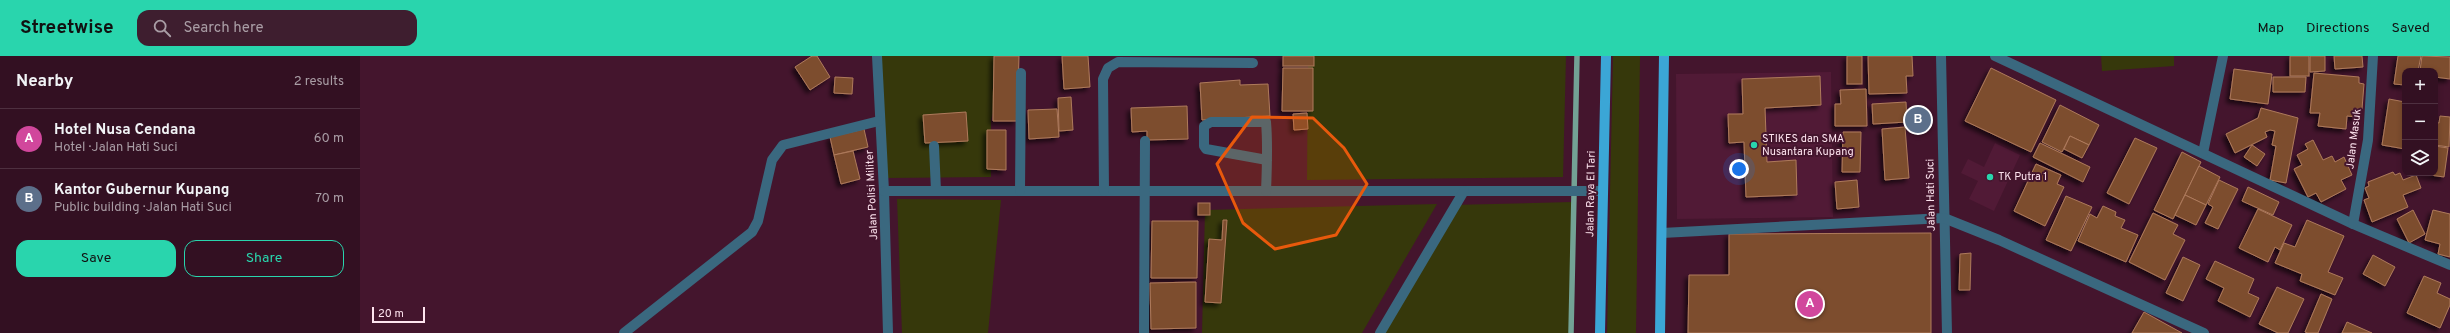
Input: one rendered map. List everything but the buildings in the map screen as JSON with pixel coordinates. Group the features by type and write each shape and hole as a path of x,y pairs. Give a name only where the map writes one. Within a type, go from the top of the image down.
{"main road":[{"name":"Jalan Raya El Tari","path":"1600,333 1606,56"},
{"path":"1660,333 1664,56"}],"street":[{"name":"Jalan Polisi Militer","path":"876,56 884,191 888,333"},
{"name":"Jalan Hati Suci","path":"1941,56 1947,333"},
{"path":"1995,56 2353,224 2450,265"},
{"path":"2203,153 2223,56"},
{"name":"Jalan Masuk","path":"2353,224 2368,140 2373,56"},
{"path":"1104,191 1103,80 1108,68 1118,62 1253,63"},
{"path":"1020,191 1021,73"},
{"path":"624,333 752,232 758,221 772,160 784,145 880,121"},
{"path":"1266,191 1267,160 1266,122 1211,122 1204,126 1204,146 1206,149 1267,160"},
{"path":"1144,333 1145,141"},
{"path":"934,146 936,191"},
{"path":"884,191 1603,191"},
{"path":"1380,333 1464,191"},
{"path":"1662,233 1944,218 1999,240 2204,333"}],"highlighted area":[{"path":"1252,117 1313,118 1344,148 1367,184 1336,235 1275,249 1243,223 1217,164"}],"shaded area":[{"path":"875,56 1003,56 1003,83 991,119 991,177 888,178"},
{"path":"1308,56 1566,56 1563,177 1307,180"},
{"path":"1613,56 1640,56 1636,333 1607,333"},
{"path":"2101,56 2174,56 2174,66 2102,71"},
{"name":"STIKES dan SMA Nusantara Kupang","path":"1831,72 1833,217 1677,219 1676,74"},
{"name":"TK Putra 1","path":"1995,143 2020,155 1994,211 1969,199 1978,181 1961,173 1968,159 1984,167"},
{"path":"897,199 1001,200 988,333 902,333"},
{"path":"1572,202 1569,333 1379,333 1451,205"},
{"path":"1437,204 1362,333 1202,333 1205,210"}],"waterway":[{"path":"1571,333 1577,56"}],"place":[{"name":"Kantor Gubernur Kupang","path":"1918,120"},
{"name":"STIKES dan SMA Nusantara Kupang","path":"1754,145"},
{"name":"TK Putra 1","path":"1990,177"},
{"name":"Hotel Nusa Cendana","path":"1810,304"}]}
